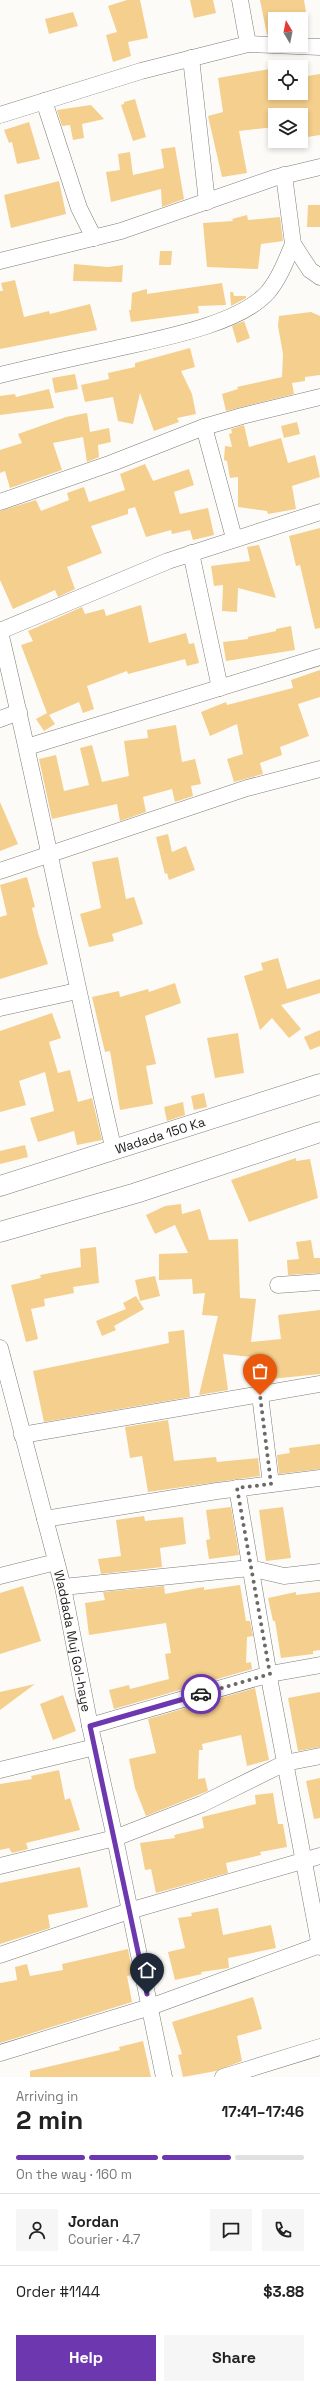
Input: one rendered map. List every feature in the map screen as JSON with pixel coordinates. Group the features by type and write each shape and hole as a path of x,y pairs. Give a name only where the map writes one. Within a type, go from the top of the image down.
{"street":[{"path":"240,0 248,44"},
{"path":"0,115 141,71 248,44 320,47"},
{"path":"191,58 207,202"},
{"path":"44,101 79,208 94,238"},
{"path":"0,261 94,238 163,218 284,175 320,167"},
{"path":"284,175 293,244 310,270 320,277"},
{"path":"0,374 171,336 230,318 252,305 267,293 284,266 293,244"},
{"path":"0,502 112,463 204,427 320,397"},
{"path":"204,427 234,538"},
{"path":"114,1151 77,991 28,747 0,632 191,553 234,538 320,512"},
{"path":"191,553 220,688"},
{"path":"28,747 320,657"},
{"path":"0,719 19,712"},
{"path":"0,871 247,788 320,769"},
{"path":"0,1008 77,991"},
{"name":"Wadada 150 Ka","path":"0,1186 114,1151 320,1084"},
{"path":"0,1232 136,1193 320,1132"},
{"path":"278,1285 320,1282"},
{"name":"Waddada Muj Gol-haye","path":"0,1348 2,1365 63,1587 90,1726 115,1838 164,2077"},
{"path":"22,1435 320,1384"},
{"path":"260,1395 271,1484"},
{"path":"45,1519 237,1488 320,1478"},
{"path":"0,2053 150,2007 320,1946 285,1764 237,1488"},
{"path":"2,1574 56,1562"},
{"path":"63,1587 250,1568 284,1576 320,1572"},
{"path":"90,1726 270,1674 320,1665"},
{"path":"0,1770 95,1747"},
{"path":"0,1866 115,1838 202,1804 285,1764 320,1756"},
{"path":"0,1955 129,1910 320,1856"},
{"path":"223,2077 320,2047"}],"building":[{"path":"127,0 140,0 148,38 128,42 131,56 113,62 106,35 117,32 108,6"},
{"path":"190,0 213,0 216,13 194,18"},
{"path":"260,0 304,0 306,12 268,12 267,35"},
{"path":"73,12 78,26 49,34 45,19"},
{"path":"268,69 268,100 308,100 308,76 320,74 320,135 308,137 308,108 268,108 268,128 239,131 247,173 222,177 208,116 223,112 218,78"},
{"path":"135,99 146,137 133,141 121,105 124,104 124,102"},
{"path":"91,105 104,119 82,124 84,138 73,140 70,125 62,126 57,110"},
{"path":"29,122 40,159 17,164 12,142 9,143 4,130"},
{"path":"175,147 184,199 162,207 161,189 111,202 106,172 120,170 118,154 130,152 133,175 164,168 161,149"},
{"path":"59,181 66,214 11,228 4,195"},
{"path":"308,205 320,205 320,227 307,227"},
{"path":"247,215 248,220 280,217 283,241 261,244 258,269 207,267 203,223 233,221 232,219"},
{"path":"160,251 172,251 171,265 159,265"},
{"path":"74,264 108,267 123,265 122,282 73,281"},
{"path":"15,280 24,317 49,311 50,314 90,304 97,330 0,349 0,291 3,291 1,283"},
{"path":"222,283 226,305 198,306 199,313 131,322 129,310 131,310 132,293 147,289 147,294"},
{"path":"230,292 233,292 234,296 246,296 246,298 231,306"},
{"path":"311,312 320,316 320,375 305,377 305,381 292,383 294,394 226,411 222,394 238,389 237,387 282,377 283,354 278,326 279,316"},
{"path":"244,321 250,338 237,343 232,326"},
{"path":"190,348 195,367 181,371 192,394 196,414 177,418 179,422 154,431 140,393 133,424 118,421 113,397 85,402 81,385 109,379 108,373 135,367 135,363"},
{"path":"75,374 78,389 55,393 52,378"},
{"path":"49,389 54,408 0,415 0,396 15,394 16,397"},
{"path":"87,413 90,432 109,428 111,442 98,445 99,457 87,462 83,437 53,443 62,470 10,488 5,471 0,473 0,450 22,443 18,434 66,417"},
{"path":"297,422 300,434 284,438 281,426"},
{"path":"244,425 249,447 281,438 288,463 315,455 320,477 292,486 296,509 268,514 267,511 238,507 238,477 230,478 227,461 224,460 225,446 232,447 229,434 232,433 231,429"},
{"path":"145,464 153,481 189,469 194,485 174,492 180,514 208,508 214,535 193,540 190,530 172,534 171,530 146,537 135,507 128,509 128,514 91,526 102,553 67,567 75,589 58,597 55,590 13,609 0,580 0,511 36,500 41,511 69,500 67,493 84,487 89,502 125,490 120,474"},
{"path":"320,528 320,628 315,629 300,565 296,566 289,536"},
{"path":"259,545 276,598 238,588 237,612 222,611 223,585 214,586 211,566 250,561 247,547"},
{"path":"141,605 149,643 186,633 189,644 194,643 199,663 187,666 185,659 128,674 127,671 87,686 94,709 83,713 79,702 49,715 55,724 44,731 36,719 47,713 21,645 33,641 28,631 82,607 85,614 104,609 106,616"},
{"path":"291,626 295,650 226,661 223,642 248,639 248,637"},
{"path":"320,670 320,697 298,704 309,736 280,747 282,755 260,763 263,774 234,782 227,759 243,754 237,724 210,736 201,712 226,702 227,705 293,688 291,680"},
{"path":"176,725 182,762 195,759 201,784 191,786 193,796 175,802 172,789 143,797 146,812 120,821 117,804 52,819 39,759 56,755 64,791 89,785 80,748 92,745 102,782 129,776 124,741 148,738 147,730"},
{"path":"0,802 18,844 0,851"},
{"path":"168,834 172,852 186,846 195,870 169,880 167,873 165,874 156,837"},
{"path":"118,857 126,899 134,897 143,924 112,934 114,941 89,947 80,914 101,908 92,862"},
{"path":"27,877 35,907 32,908 38,933 48,964 0,979 0,917 7,915 0,885"},
{"path":"278,958 287,989 320,979 320,993 281,1005 301,1029 289,1038 272,1018 260,1030 244,976 263,970 261,963"},
{"path":"175,983 181,1003 145,1016 156,1064 146,1066 153,1104 120,1110 110,1051 105,1052 92,997 119,991 120,997 148,989 149,992"},
{"path":"52,1013 61,1038 49,1042 58,1073 70,1070 78,1102 92,1098 102,1140 77,1145 74,1131 38,1142 30,1118 54,1111 45,1072 19,1081 26,1105 0,1112 0,1031"},
{"path":"320,1030 320,1046 310,1050 304,1037"},
{"path":"238,1033 244,1073 215,1078 207,1038"},
{"path":"204,1093 207,1107 194,1110 191,1096"},
{"path":"183,1102 185,1115 167,1121 164,1107"},
{"path":"25,1145 28,1157 0,1164 0,1151"},
{"path":"296,1158 296,1161 310,1159 318,1198 249,1222 231,1180"},
{"path":"181,1204 182,1214 200,1209 209,1240 238,1239 240,1298 256,1299 251,1342 281,1339 278,1315 320,1310 320,1374 271,1379 269,1359 223,1354 228,1390 199,1395 218,1316 202,1315 205,1293 193,1294 192,1279 159,1280 159,1254 188,1253 175,1225 155,1234 146,1215 165,1206"},
{"path":"311,1240 314,1258 320,1258 320,1273 288,1275 287,1260 299,1259 296,1242"},
{"path":"96,1247 99,1283 73,1287 74,1293 44,1299 45,1306 31,1309 38,1339 26,1342 11,1285 41,1278 40,1275 81,1267 80,1249"},
{"path":"155,1276 160,1296 140,1301 135,1280"},
{"path":"136,1296 144,1309 114,1326 116,1330 102,1336 96,1321 126,1309 123,1303"},
{"path":"184,1330 190,1397 44,1422 33,1371 169,1343 168,1332"},
{"path":"168,1420 174,1461 216,1457 217,1462 258,1458 260,1476 148,1492 142,1456 130,1458 125,1427"},
{"path":"320,1444 320,1469 279,1474 277,1455 290,1453 289,1448"},
{"path":"231,1507 239,1555 209,1559 206,1540 210,1539 206,1510"},
{"path":"283,1507 291,1558 266,1561 259,1510"},
{"path":"144,1516 145,1521 183,1517 186,1544 160,1548 162,1567 101,1574 98,1559 121,1556 116,1520"},
{"path":"240,1585 246,1621 250,1621 253,1636 247,1637 246,1663 251,1662 252,1669 114,1709 109,1690 129,1685 130,1689 169,1679 165,1654 171,1653 166,1623 89,1635 85,1603 105,1600 103,1592 164,1586 165,1594 204,1587 204,1590"},
{"path":"23,1586 41,1641 0,1654 0,1593"},
{"path":"296,1592 296,1595 320,1592 320,1650 313,1651 313,1654 281,1658 275,1621 273,1621 268,1598"},
{"path":"35,1684 0,1710 0,1692"},
{"path":"255,1688 269,1760 247,1766 241,1735 202,1744 203,1750 199,1750 198,1779 205,1778 208,1791 146,1816 135,1788 129,1759 156,1753 148,1719"},
{"path":"320,1692 320,1747 298,1751 288,1698"},
{"path":"63,1695 76,1731 53,1740 40,1704"},
{"path":"59,1770 65,1800 70,1798 80,1830 26,1843 28,1849 12,1853 9,1848 0,1850 0,1784 32,1779 31,1776"},
{"path":"320,1778 320,1818 314,1819 306,1781"},
{"path":"273,1793 278,1824 283,1824 287,1847 260,1852 261,1855 226,1863 228,1873 156,1893 151,1869 145,1870 140,1843 175,1838 174,1835 204,1828 202,1817 256,1804 255,1795"},
{"path":"80,1867 88,1907 48,1915 50,1928 0,1944 0,1883"},
{"path":"218,1908 223,1935 271,1925 276,1948 228,1958 229,1968 201,1972 202,1974 175,1980 168,1952 185,1948 178,1918 192,1916 191,1913"},
{"path":"128,1949 133,1975 127,1976 132,2002 0,2043 0,1983 17,1980 15,1967 27,1964 30,1976 63,1970 62,1964"},
{"path":"253,1997 262,2029 237,2036 242,2061 216,2071 183,2077 178,2055 182,2054 172,2022"},
{"path":"143,2041 151,2077 30,2077 30,2071 120,2050 119,2047"}],"way so far":[{"path":"201,1694 270,1674 237,1488 271,1484 260,1395"}],"route":[{"path":"147,1994 90,1726 201,1694"}]}
